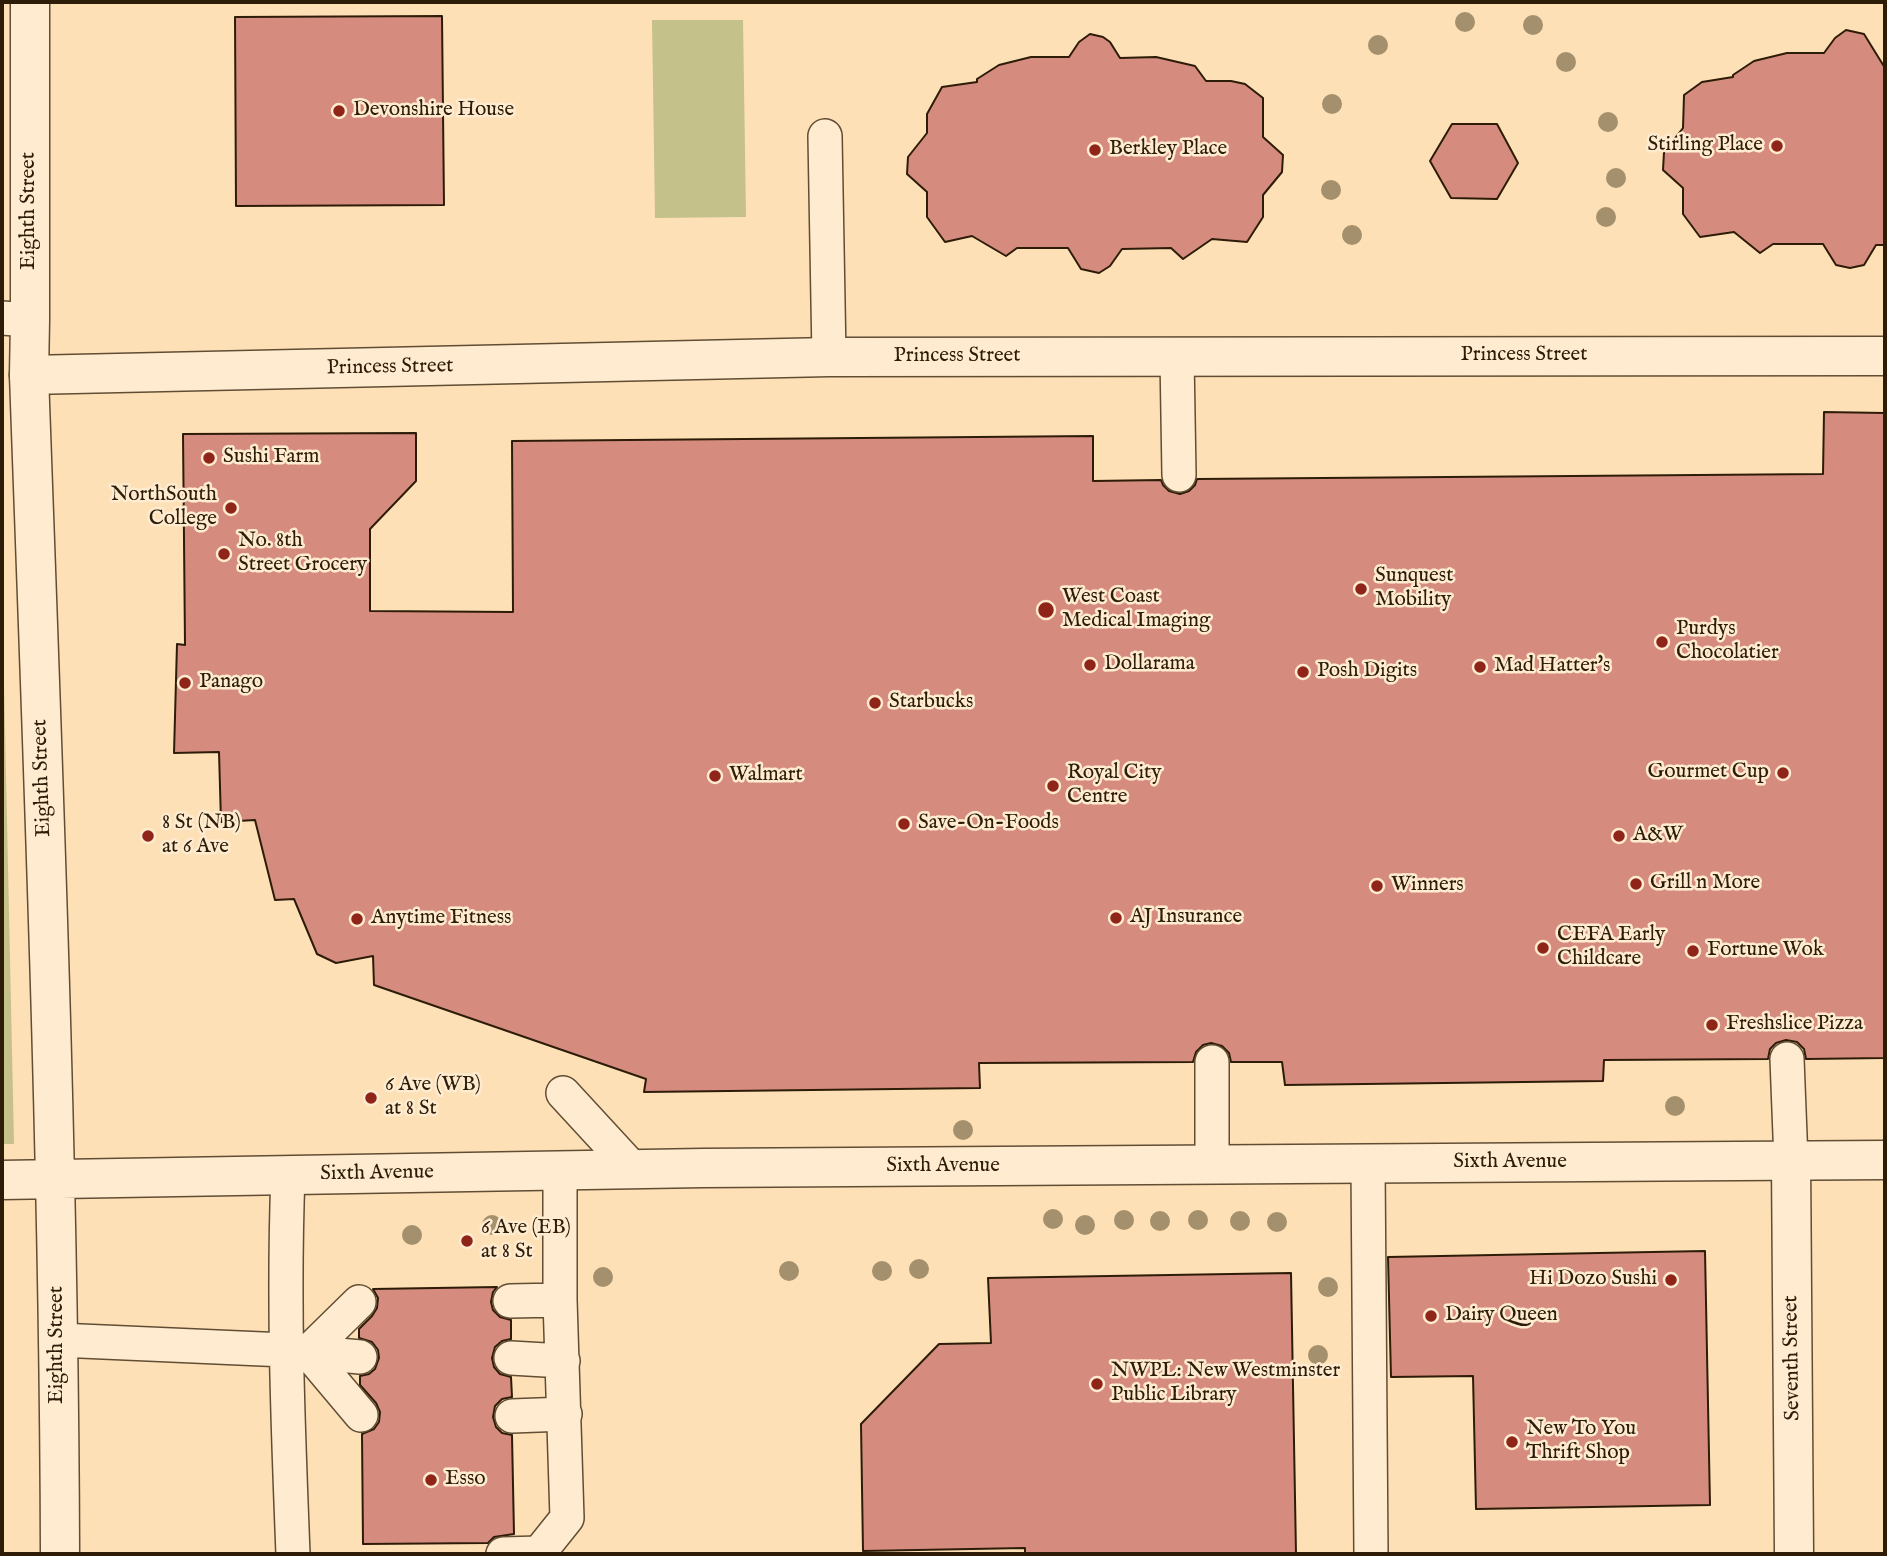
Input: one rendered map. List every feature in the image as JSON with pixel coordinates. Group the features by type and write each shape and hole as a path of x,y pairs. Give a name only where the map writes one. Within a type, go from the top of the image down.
{"street":[{"name":"Eighth Street","path":"30,2 16,319 29,375 54,1069 60,1554"},
{"name":"Princess Street","path":"29,375 829,357 1885,356"},
{"name":"Sixth Avenue","path":"2,1180 633,1169 1885,1160"},
{"name":"Seventh Street","path":"1791,1161 1794,1554"}],"lane":[{"path":"825,136 829,357"},
{"path":"1177,356 1179,475"},
{"path":"1787,1059 1791,1161"},
{"path":"1212,1062 1212,1166"},
{"path":"563,1093 633,1169"},
{"path":"1368,1164 1371,1554"},
{"path":"503,1554 539,1553 567,1518 560,1300 560,1170"},
{"path":"288,1175 285,1244 297,1351 293,1554"},
{"path":"510,1301 560,1300"},
{"path":"297,1351 359,1302"},
{"path":"58,1340 297,1351 360,1357"},
{"path":"297,1351 362,1415"},
{"path":"511,1358 562,1361"},
{"path":"512,1416 565,1415"}],"shaded area":[{"path":"652,20 743,20 746,217 655,218"},
{"path":"2,590 14,1144 2,1144"}],"building":[{"name":"Devonshire House","path":"442,16 444,205 236,206 235,17"},
{"name":"Stirling Place","path":"1846,30 1864,34 1885,68 1885,245 1876,245 1864,265 1850,268 1836,265 1823,244 1773,244 1760,253 1734,232 1700,237 1683,214 1683,188 1663,170 1664,152 1683,128 1684,95 1702,82 1733,77 1754,61 1787,53 1824,53 1835,38"},
{"name":"Berkley Place","path":"1090,34 1110,42 1120,58 1156,57 1195,66 1206,81 1245,84 1263,98 1263,137 1283,155 1282,172 1263,195 1263,217 1247,242 1212,239 1183,259 1171,248 1122,249 1110,266 1099,273 1081,269 1068,248 1017,248 1006,256 972,236 945,242 927,217 927,192 907,174 908,157 927,133 927,114 942,87 977,82 977,79 999,65 1031,57 1069,57 1079,42"},
{"path":"1452,124 1497,124 1518,163 1497,199 1451,198 1430,161"},
{"name":"Royal City Centre","path":"1824,412 1885,413 1885,1058 1806,1059 1804,1049 1797,1042 1786,1040 1776,1043 1770,1049 1768,1059 1604,1060 1603,1081 1285,1085 1282,1062 1231,1062 1229,1053 1222,1046 1211,1043 1203,1045 1196,1052 1193,1062 979,1063 980,1088 644,1092 646,1079 374,985 373,956 336,963 317,954 294,899 275,900 255,820 221,822 219,752 174,753 177,644 185,645 183,434 416,433 416,481 370,529 370,611 513,612 512,441 1093,436 1093,481 1161,480 1169,491 1180,494 1189,491 1197,479 1823,474"},
{"path":"1705,1251 1710,1505 1476,1509 1473,1376 1391,1377 1388,1257"},
{"name":"NWPL: New Westminster Public Library","path":"1291,1273 1296,1554 1025,1554 1025,1548 863,1551 861,1424 939,1344 991,1343 988,1278"},
{"path":"497,1287 491,1302 493,1310 500,1317 511,1320 511,1339 502,1341 495,1347 492,1358 494,1367 500,1374 511,1377 512,1397 502,1399 495,1406 493,1417 496,1427 502,1433 512,1435 514,1534 494,1537 488,1543 363,1544 362,1434 374,1429 379,1422 380,1412 376,1403 360,1385 360,1376 375,1369 379,1358 378,1350 372,1342 359,1338 359,1329 377,1308 378,1298 373,1289"}],"place":[{"name":"Devonshire House","path":"339,111"},
{"name":"Stirling Place","path":"1777,146"},
{"name":"Berkley Place","path":"1095,150"},
{"name":"Sushi Farm","path":"209,458"},
{"name":"NorthSouth College","path":"231,508"},
{"name":"No. 8th Street Grocery","path":"224,554"},
{"name":"Sunquest Mobility","path":"1361,589"},
{"name":"West Coast Medical Imaging","path":"1046,610"},
{"name":"Purdys Chocolatier","path":"1662,642"},
{"name":"Dollarama","path":"1090,665"},
{"name":"Mad Hatter's","path":"1480,667"},
{"name":"Posh Digits","path":"1303,672"},
{"name":"Panago","path":"185,683"},
{"name":"Starbucks","path":"875,703"},
{"name":"Gourmet Cup","path":"1783,773"},
{"name":"Walmart","path":"715,776"},
{"name":"Royal City Centre","path":"1053,786"},
{"name":"Save-On-Foods","path":"904,824"},
{"name":"8 St (NB) at 6 Ave","path":"148,836"},
{"name":"A&W","path":"1619,836"},
{"name":"Grill n More","path":"1636,884"},
{"name":"Winners","path":"1377,886"},
{"name":"AJ Insurance","path":"1116,918"},
{"name":"Anytime Fitness","path":"357,919"},
{"name":"CEFA Early Childcare","path":"1543,948"},
{"name":"Fortune Wok","path":"1693,951"},
{"name":"Freshslice Pizza","path":"1712,1025"},
{"name":"6 Ave (WB) at 8 St","path":"371,1098"},
{"name":"6 Ave (EB) at 8 St","path":"467,1241"},
{"name":"Hi Dozo Sushi","path":"1671,1280"},
{"name":"Dairy Queen","path":"1431,1316"},
{"name":"NWPL: New Westminster Public Library","path":"1097,1384"},
{"name":"New To You Thrift Shop","path":"1512,1442"},
{"name":"Esso","path":"431,1480"}]}
